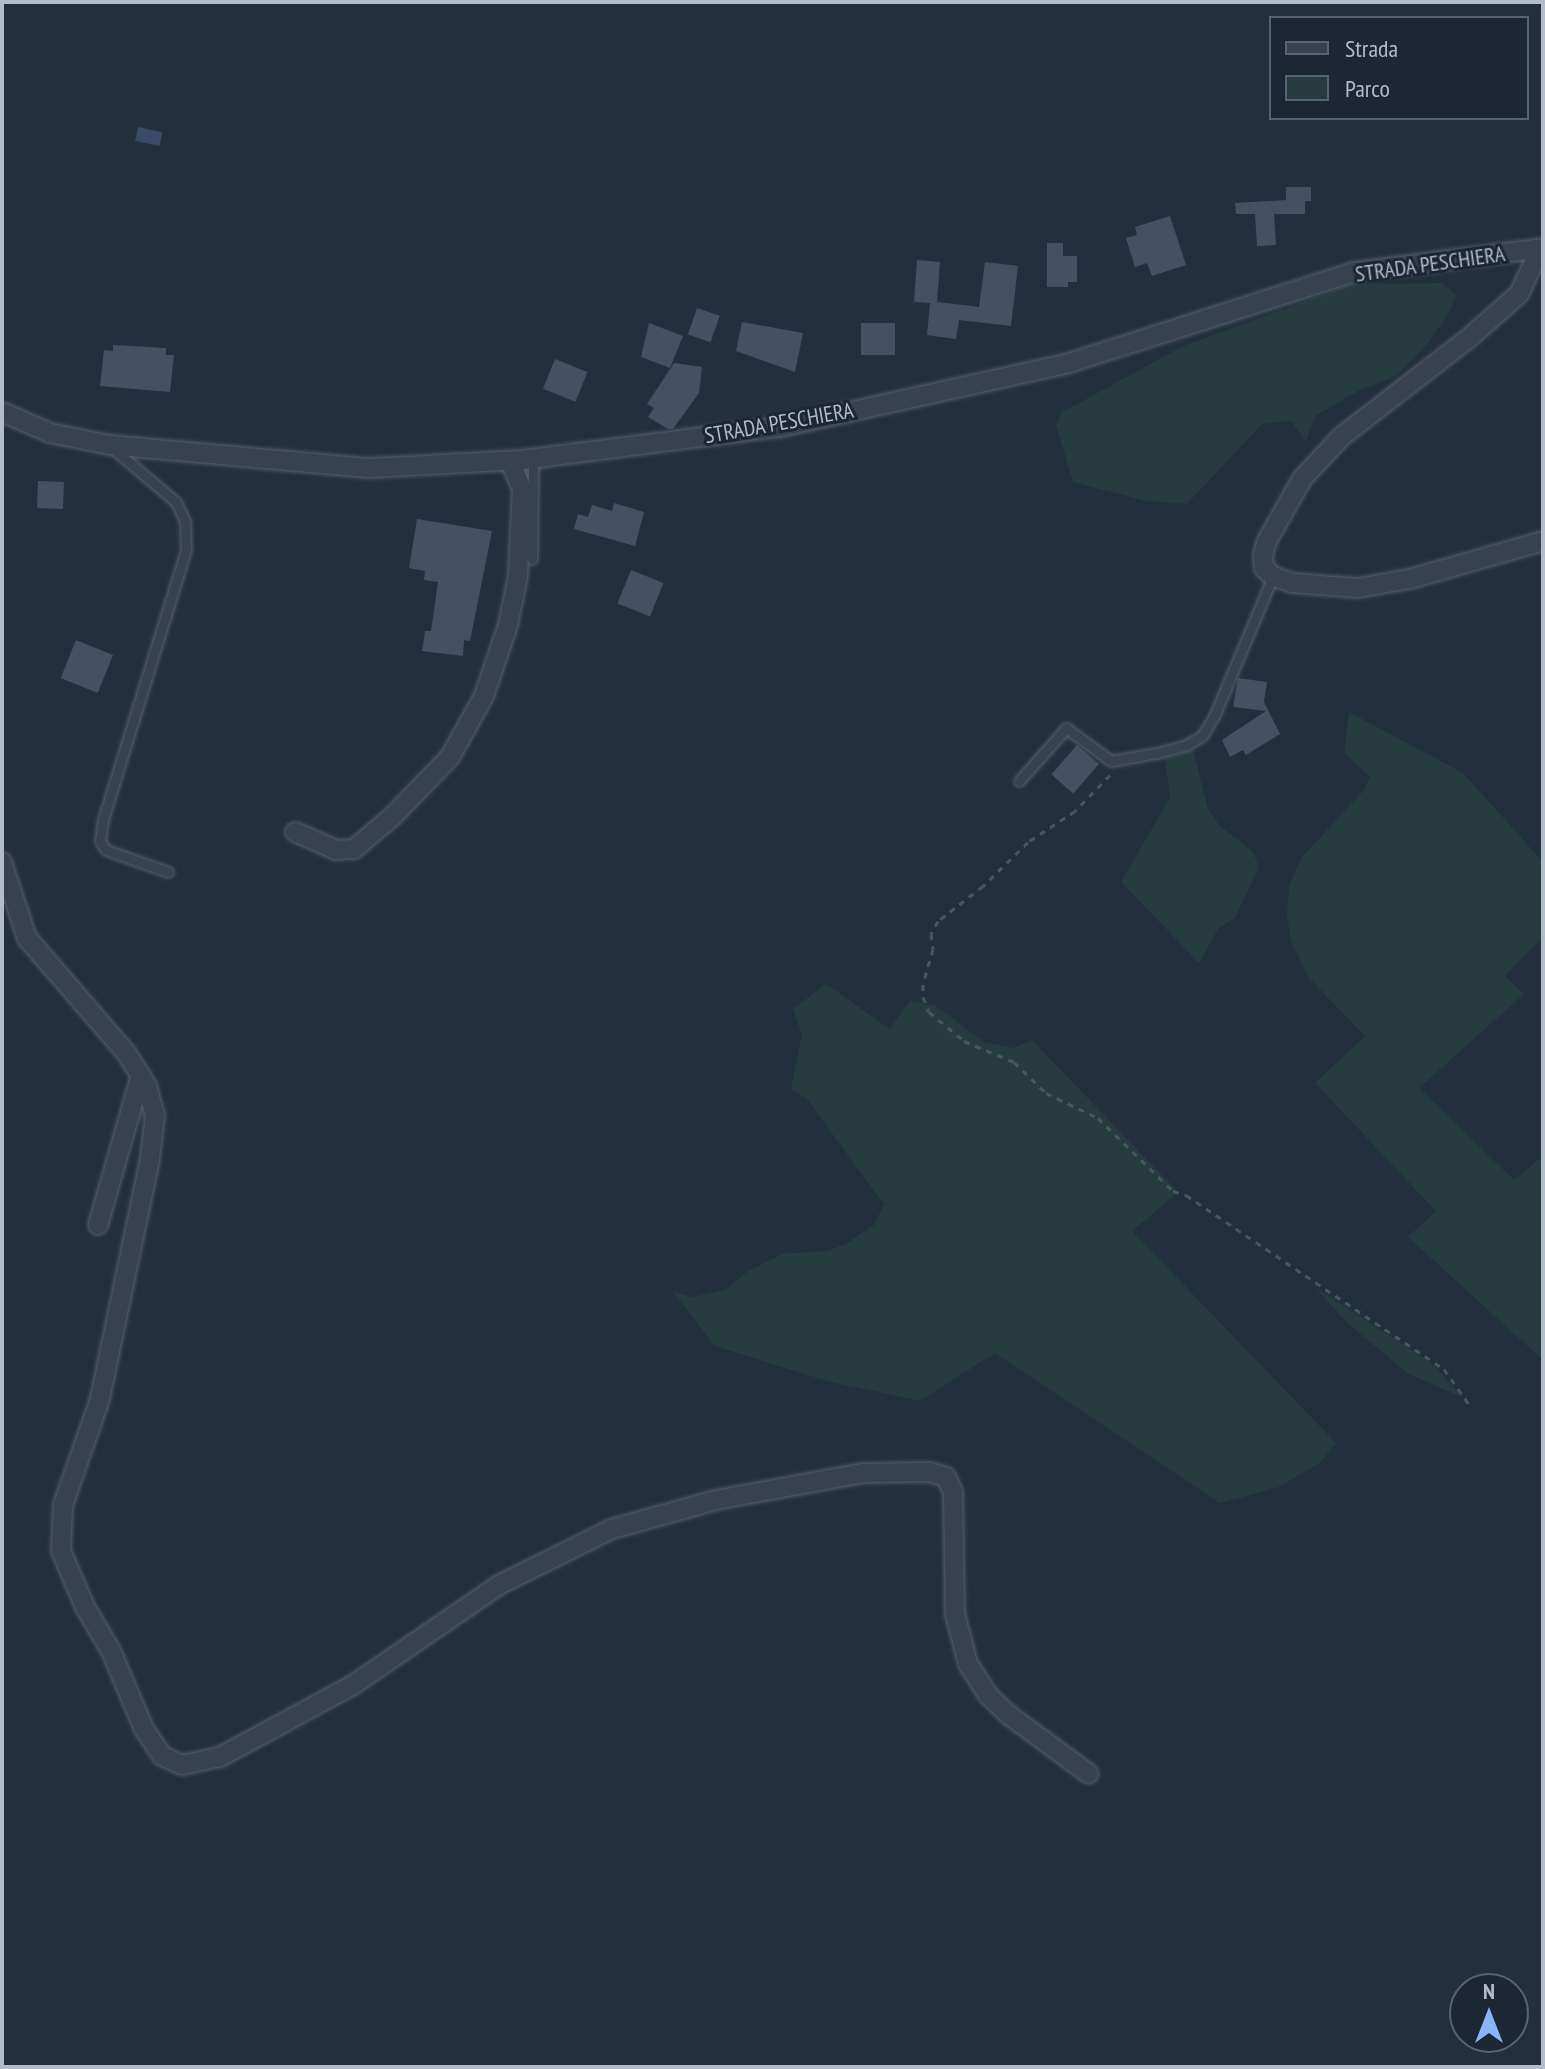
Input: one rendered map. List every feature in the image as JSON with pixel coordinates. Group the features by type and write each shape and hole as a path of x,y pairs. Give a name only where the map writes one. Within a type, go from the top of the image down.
{"street":[{"name":"STRADA PESCHIERA","path":"2,412 50,433 110,445 370,468 533,459 781,427 1069,363 1354,272 1539,248"},
{"path":"1539,248 1519,294 1469,338 1342,436 1302,479 1266,543 1264,568 1273,576 1322,588 1358,588 1410,579 1543,541"},
{"path":"295,832 336,850 354,849 393,816 450,757 484,696 518,576 522,489 510,461"},
{"path":"2,862 27,938 49,967 97,1016 141,1075 155,1115 150,1159 100,1399 63,1505 61,1551 85,1607 111,1651 144,1729 162,1756 182,1765 220,1757 353,1685 499,1585 612,1529 716,1500 848,1475 929,1472 946,1477 953,1492 955,1614 968,1664 988,1695 1009,1715 1089,1774"},
{"path":"98,1225 141,1075"}],"lane":[{"path":"110,445 176,502 185,521 186,550 103,820 100,841 106,850 168,872"},
{"path":"532,559 533,459"},
{"path":"1019,781 1066,728 1098,755 1111,761 1186,745 1202,736 1215,714 1273,576"}],"path":[{"path":"1127,759 1075,811 1028,842 983,886 938,921 931,934 933,949 923,984 923,997 929,1012 964,1041 1014,1062 1046,1093 1098,1118 1173,1191 1186,1195 1361,1317 1444,1369 1471,1407"}],"green space":[{"path":"1442,283 1457,295 1447,316 1423,349 1396,376 1358,391 1315,416 1306,441 1291,421 1262,424 1187,504 1146,501 1073,482 1056,425 1061,413 1183,346 1352,284"},
{"path":"1349,712 1463,773 1543,862 1543,937 1505,976 1524,994 1419,1088 1514,1180 1543,1156 1543,1360 1408,1237 1436,1211 1315,1083 1365,1036 1309,978 1291,941 1287,916 1289,886 1302,857 1364,790 1370,777 1344,753"},
{"path":"1193,749 1208,809 1219,825 1253,852 1259,867 1235,918 1218,929 1199,963 1121,882 1170,798 1165,759"},
{"path":"826,984 890,1029 910,1001 936,1006 984,1042 1013,1048 1032,1040 1178,1192 1132,1231 1336,1443 1321,1462 1279,1487 1220,1503 995,1353 920,1401 827,1381 715,1346 673,1292 693,1297 725,1290 748,1271 782,1254 827,1251 846,1244 874,1225 884,1204 806,1098 791,1089 802,1034 793,1009"},
{"path":"1315,1287 1434,1365 1463,1398 1407,1373 1344,1320"}],"water":[{"path":"138,127 162,132 160,146 135,141"}],"building":[{"path":"1286,187 1311,187 1311,201 1305,201 1305,214 1274,214 1276,245 1257,246 1255,214 1236,214 1235,203 1286,200"},
{"path":"1170,216 1186,265 1152,276 1147,263 1135,267 1126,238 1137,235 1135,227"},
{"path":"1047,243 1063,243 1063,256 1077,256 1077,282 1068,282 1068,287 1047,287"},
{"path":"917,260 940,262 937,302 979,307 985,262 1018,266 1011,326 959,320 956,339 927,335 930,303 914,302"},
{"path":"697,308 720,316 711,342 688,334"},
{"path":"742,322 803,333 795,372 736,351"},
{"path":"649,323 683,336 670,368 641,357"},
{"path":"861,323 895,323 895,355 861,355"},
{"path":"113,345 166,348 166,355 174,355 170,392 100,386 104,350 113,351"},
{"path":"555,359 587,372 575,402 543,389"},
{"path":"674,363 702,367 699,393 673,429 668,429 648,417 654,408 647,404"},
{"path":"38,481 64,482 63,509 37,508"},
{"path":"614,503 644,512 635,546 574,529 578,514 588,517 592,505 612,511"},
{"path":"417,519 492,531 470,641 464,640 463,656 422,651 425,631 431,631 438,582 424,580 425,571 409,568"},
{"path":"631,570 663,583 650,616 618,603"},
{"path":"76,640 113,655 98,693 61,678"},
{"path":"1238,678 1267,682 1264,702 1280,734 1246,755 1243,750 1230,757 1222,740 1266,711 1233,707"},
{"path":"1077,745 1099,764 1073,793 1051,774"}]}
